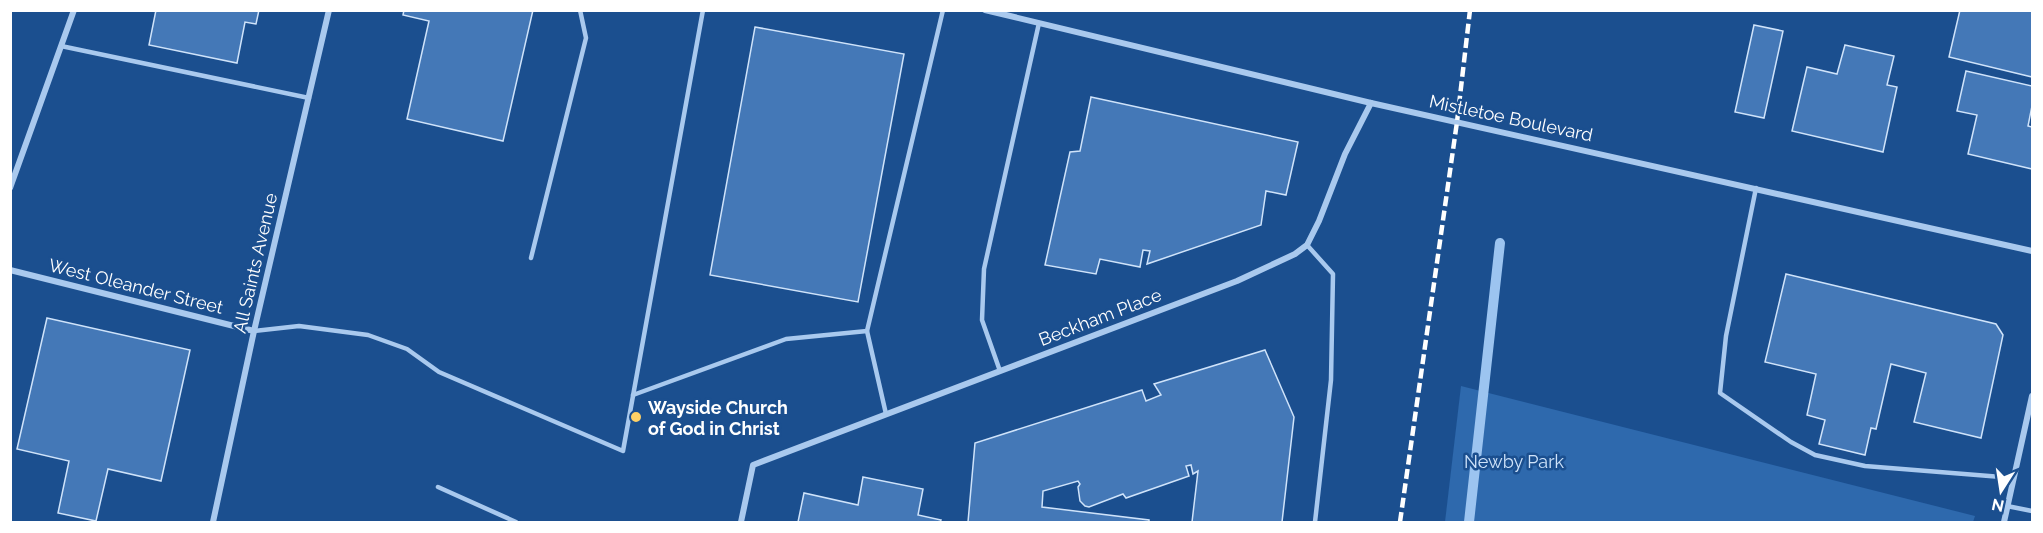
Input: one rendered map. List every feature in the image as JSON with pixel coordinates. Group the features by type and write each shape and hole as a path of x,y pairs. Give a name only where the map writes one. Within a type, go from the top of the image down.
{"street":[{"path":"10,188 74,10"},
{"name":"All Saints Avenue","path":"213,522 254,331 329,10"},
{"name":"Mistletoe Boulevard","path":"985,10 1371,103 2032,251"},
{"path":"1306,245 1319,221 1346,154 1371,103"},
{"name":"Beckham Place","path":"741,522 753,465 1237,281 1295,254 1306,245"},
{"name":"West Oleander Street","path":"10,270 254,331"},
{"path":"2004,522 2032,396"}],"lane":[{"path":"531,258 586,38 580,10"},
{"path":"254,331 298,326 368,335 407,349 439,372 623,451 703,10"},
{"path":"886,414 867,331 942,10"},
{"path":"1000,371 982,320 984,269 1039,23"},
{"path":"61,46 309,98"},
{"path":"1756,188 1726,336 1720,393 1791,442 1815,455 1865,466 2014,478"},
{"path":"1306,245 1333,274 1331,380 1315,522"},
{"path":"633,395 786,339 867,331"},
{"path":"438,487 516,522"},
{"path":"2007,506 2032,511"}],"green space":[{"name":"Newby Park","path":"1461,386 1975,516 1973,522 1445,522"}],"building":[{"path":"156,10 259,10 256,24 245,22 237,63 149,45"},
{"path":"404,10 533,10 503,141 407,119 429,21 403,15"},
{"path":"1960,10 2032,10 2032,77 1949,57"},
{"path":"1754,25 1783,31 1764,118 1735,112"},
{"path":"755,27 904,54 858,302 710,275"},
{"path":"1845,45 1894,56 1887,85 1897,87 1883,152 1792,131 1807,67 1837,74"},
{"path":"1966,71 2032,86 2032,106 2028,126 2032,127 2032,169 1968,154 1977,115 1957,111"},
{"path":"1091,97 1298,142 1286,195 1266,191 1261,225 1147,264 1150,251 1143,250 1140,267 1100,259 1096,274 1045,265 1070,152 1080,151"},
{"path":"1786,274 1996,324 2003,335 1981,438 1914,422 1926,373 1891,364 1876,429 1871,428 1865,455 1819,444 1825,420 1807,415 1816,374 1765,362"},
{"path":"47,318 190,350 161,481 108,469 96,521 58,513 69,461 17,449"},
{"path":"1265,350 1294,417 1282,522 1192,522 1198,471 1193,474 1191,465 1186,466 1189,476 1126,498 1123,494 1089,507 1080,501 1078,481 1043,491 1042,507 1149,520 1149,522 968,522 975,443 1142,390 1146,401 1161,395 1154,384"},
{"path":"863,477 923,489 918,515 941,520 940,522 798,522 804,493 858,505"}],"waterway":[{"path":"1469,522 1500,243"}],"railway":[{"path":"1400,522 1457,122 1470,10"}],"place":[{"name":"Wayside Church of God in Christ","path":"636,417"}]}
